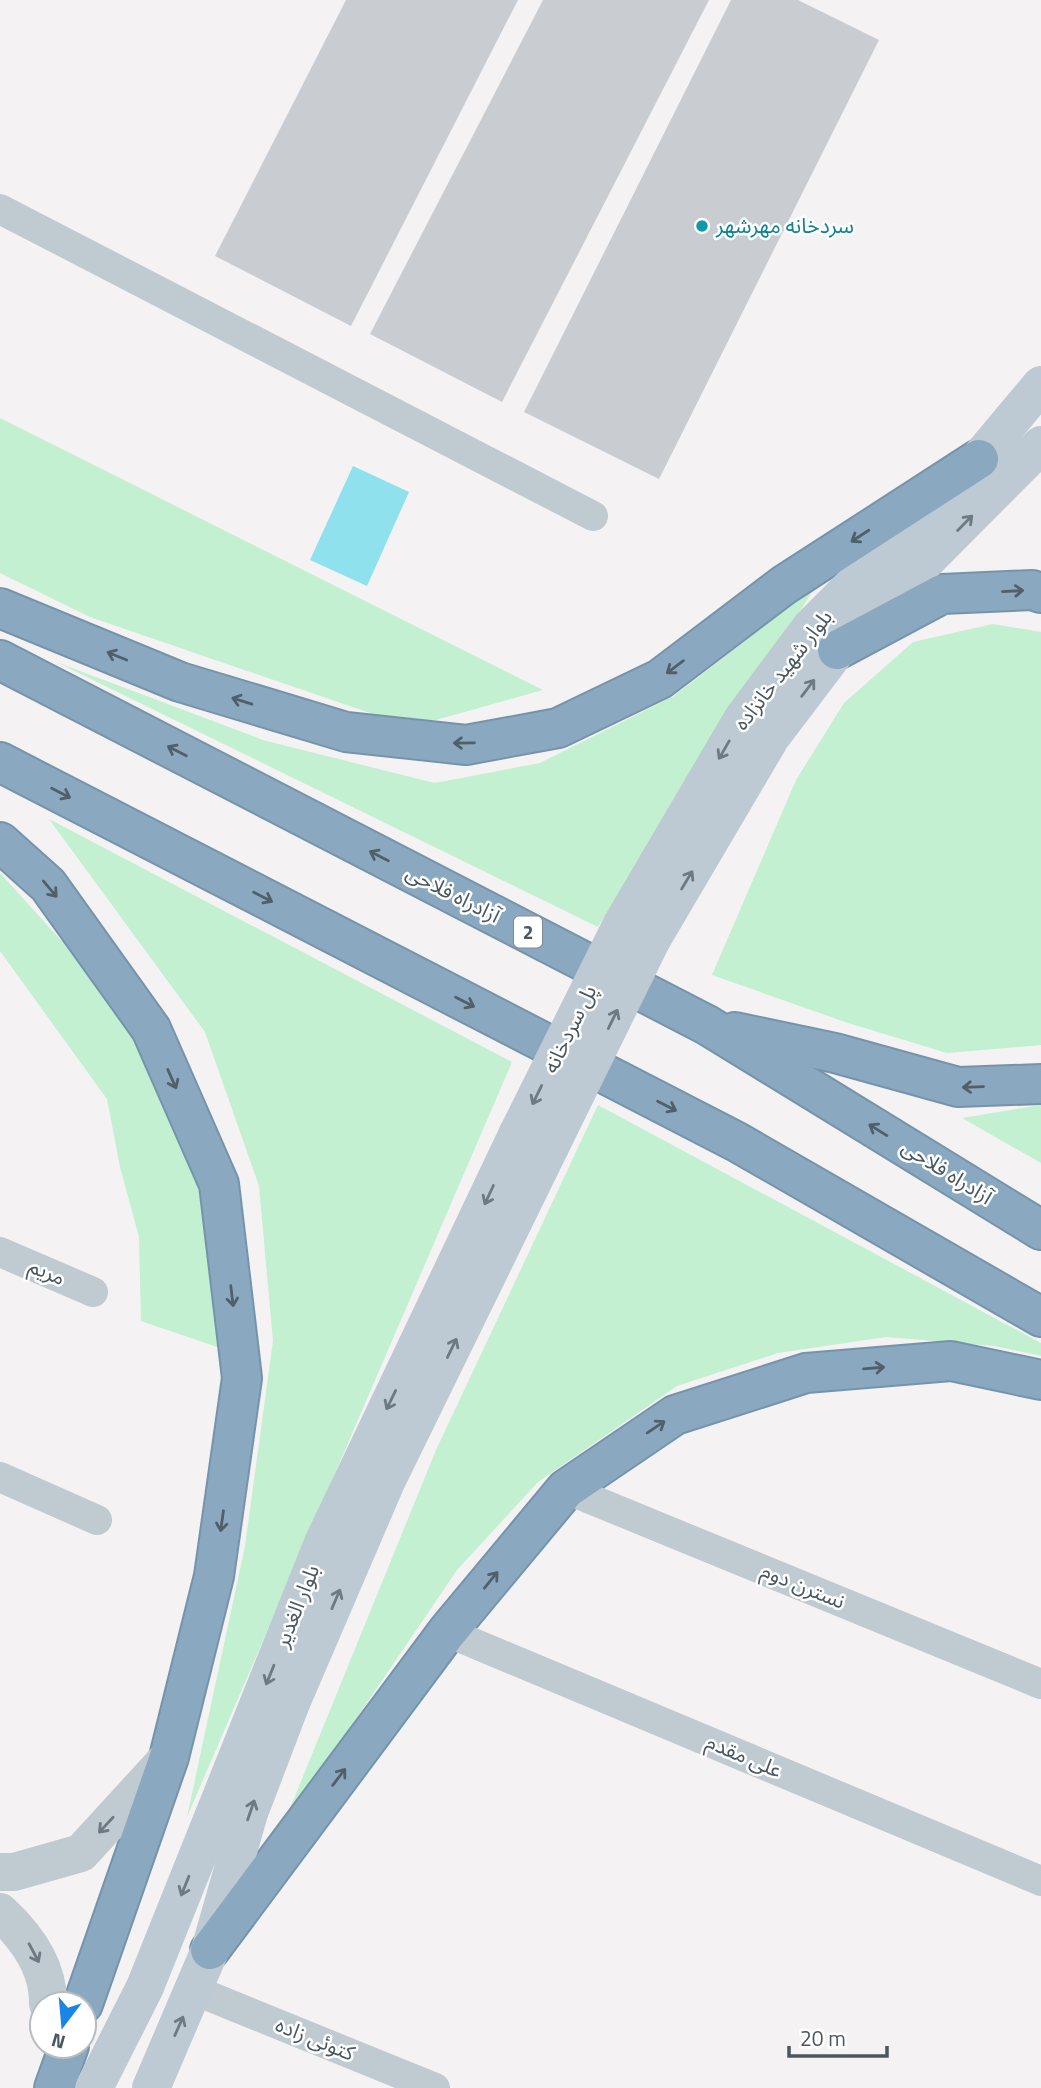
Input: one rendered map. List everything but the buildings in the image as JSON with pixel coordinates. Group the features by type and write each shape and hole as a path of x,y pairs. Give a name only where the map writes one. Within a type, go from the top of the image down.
{"highway":[{"path":"0,608 180,682 346,732 466,744 558,728 660,679 783,586 979,459"},
{"path":"837,650 942,594 1032,590 1041,593"},
{"name":"آزادراه فلاحی","path":"0,660 707,1025 1041,1230"},
{"path":"0,762 737,1142 1041,1317"},
{"path":"0,842 48,885 151,1029 219,1184 242,1378 215,1576 169,1757 88,1990"},
{"path":"707,1025 835,1053 958,1087 1041,1084"},
{"path":"210,1950 447,1632 566,1489 675,1415 806,1373 951,1362 1041,1380"},
{"path":"54,2088 64,2060"}],"main road":[{"name":"بلوار شهید خانزاده","path":"637,932 743,718 811,627 979,459 1041,385"},
{"name":"بلوار شهید خانزاده","path":"637,932 772,737 837,650 1041,445"},
{"name":"پل سردخانه","path":"534,1140 637,932"},
{"name":"بلوار الغدیر","path":"152,2088 210,1950 249,1813 291,1703 534,1140"},
{"name":"بلوار الغدیر","path":"94,2088 145,1987 323,1543 534,1140"}],"street":[{"path":"0,209 593,516"},
{"name":"مریم","path":"0,1252 93,1292"},
{"path":"0,1476 97,1520"},
{"name":"نسترن دوم","path":"566,1489 1041,1684"},
{"name":"علی مقدم","path":"447,1632 1041,1881"},
{"path":"0,1872 14,1872 80,1853 169,1757"},
{"path":"0,1912 31,1946 49,1984 49,1990"},
{"name":"کتوئی‌ زاده","path":"194,1990 435,2088"},
{"path":"47,2060 47,2088"}],"green space":[{"path":"0,418 543,690 411,727 90,617 0,573"},
{"path":"816,586 598,927 56,662 263,740 435,783 540,763 674,696"},
{"path":"993,624 1041,632 1041,1045 947,1053 848,1023 712,975 796,780 844,703 913,642"},
{"path":"49,819 512,1062 187,1817 245,1546 273,1341 259,1186 205,1032"},
{"path":"0,873 76,957 143,1051 192,1157 214,1253 223,1349 141,1321 139,1237 120,1167 107,1099 0,951"},
{"path":"598,1105 1041,1343 1041,1356 995,1346 886,1337 778,1353 677,1386 538,1482 457,1570 282,1828 436,1450"},
{"path":"1041,1105 1041,1163 962,1118"}],"water":[{"path":"353,466 409,492 367,586 310,560"}],"place":[{"name":"سردخانه مهرشهر","path":"702,226"}]}
